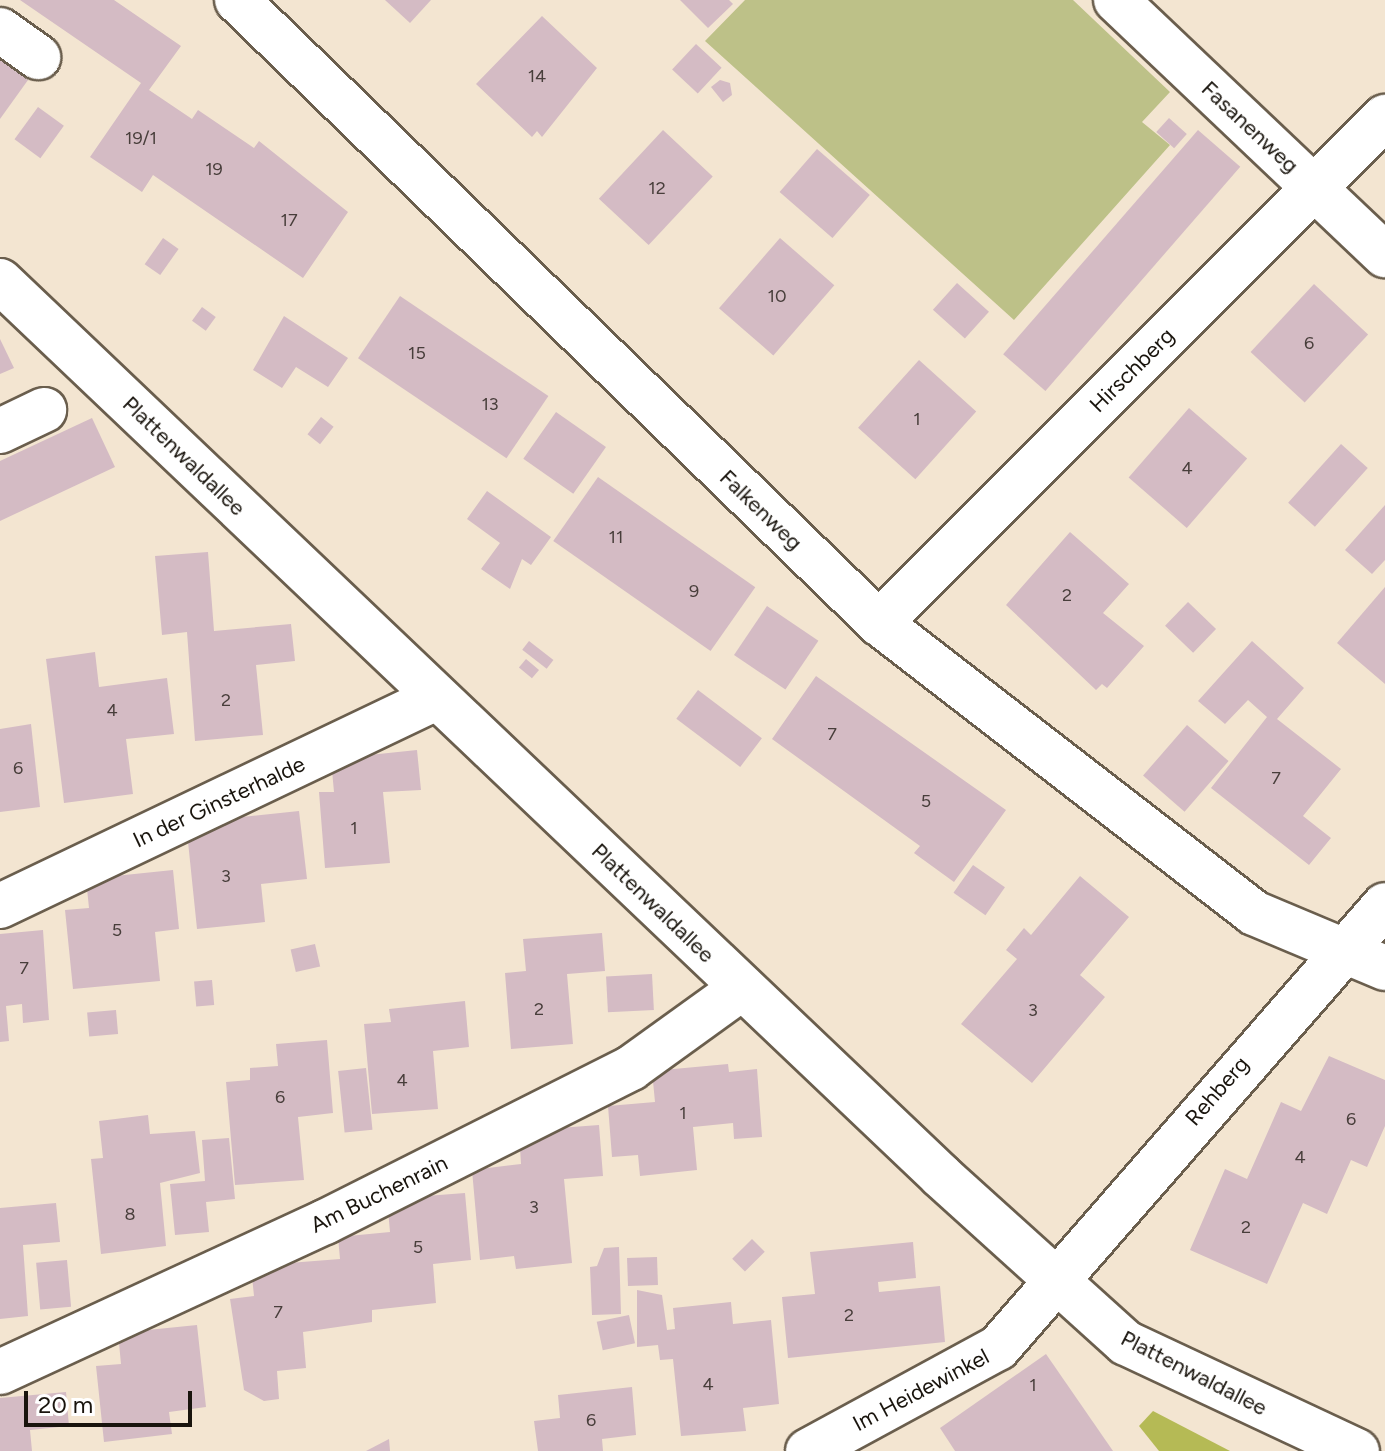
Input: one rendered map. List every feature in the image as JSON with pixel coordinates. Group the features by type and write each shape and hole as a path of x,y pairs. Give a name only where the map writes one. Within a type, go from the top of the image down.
{"street":[{"name":"Falkenweg","path":"237,0 879,623 1254,913 1385,968"},
{"name":"Fasanenweg","path":"1116,0 1385,255"},
{"path":"0,30 38,57"},
{"name":"Hirschberg","path":"879,623 1385,117"},
{"name":"Plattenwaldallee","path":"0,281 742,988 1053,1280 1126,1343 1357,1451"},
{"path":"0,431 44,410"},
{"name":"In der Ginsterhalde","path":"0,906 437,698"},
{"name":"Rehberg","path":"1053,1280 1340,950 1385,905"},
{"name":"Am Buchenrain","path":"0,1372 325,1222 631,1068 742,988"},
{"name":"Im Heidewinkel","path":"808,1451 998,1348 1053,1280"}],"green space":[{"path":"745,0 1073,0 1170,92 1142,122 1170,145 1014,320 705,41"},
{"path":"1153,1411 1230,1451 1159,1451 1139,1426"}],"building":[{"path":"20,0 114,0 181,46 149,90 192,119 198,110 254,148 259,141 348,212 303,278 153,175 142,192 90,157 141,83"},
{"path":"385,0 431,0 410,23"},
{"path":"680,0 729,0 733,4 708,28"},
{"path":"542,16 597,68 542,137 537,131 532,137 476,84"},
{"path":"696,44 722,68 698,93 672,70"},
{"path":"0,60 28,80 0,119"},
{"path":"720,80 730,83 732,95 723,102 711,87"},
{"path":"38,107 64,126 40,158 14,139"},
{"path":"1169,118 1187,134 1174,148 1156,132"},
{"path":"663,130 713,176 649,245 599,199"},
{"path":"1198,130 1240,167 1045,391 1003,354"},
{"path":"817,149 870,195 832,238 780,192"},
{"path":"163,238 179,249 160,275 145,264"},
{"path":"780,238 834,285 773,355 719,308"},
{"path":"957,283 989,312 965,339 933,310"},
{"path":"1314,284 1368,334 1305,402 1251,352"},
{"path":"400,296 548,396 506,458 358,358"},
{"path":"202,307 216,317 206,331 192,321"},
{"path":"284,316 348,358 328,387 296,367 282,388 253,370"},
{"path":"0,339 14,368 0,374"},
{"path":"919,360 976,412 915,479 858,428"},
{"path":"1189,408 1247,459 1187,528 1129,477"},
{"path":"556,412 606,447 573,494 523,459"},
{"path":"321,417 334,427 320,444 307,434"},
{"path":"92,418 115,467 0,521 0,461"},
{"path":"1341,444 1368,468 1315,527 1288,503"},
{"path":"598,477 755,587 711,651 553,541"},
{"path":"487,491 551,537 531,565 522,559 510,589 481,569 500,543 467,519"},
{"path":"1385,505 1385,560 1372,574 1345,550"},
{"path":"1070,532 1129,584 1103,613 1144,646 1107,688 1102,684 1096,690 1006,605"},
{"path":"208,552 214,631 291,624 295,661 256,665 263,735 195,741 187,632 162,635 155,556"},
{"path":"1385,587 1385,684 1337,643"},
{"path":"1188,602 1216,629 1193,653 1165,626"},
{"path":"767,606 818,641 785,690 734,655"},
{"path":"529,641 553,660 547,669 522,650"},
{"path":"1252,641 1304,688 1277,719 1341,769 1303,816 1331,838 1309,865 1211,788 1267,717 1248,700 1225,724 1198,701"},
{"path":"95,652 99,687 167,678 174,734 126,739 133,794 64,803 46,659"},
{"path":"526,659 539,670 532,678 519,667"},
{"path":"816,676 1006,810 954,882 914,853 920,846 772,739"},
{"path":"698,690 762,738 740,767 676,719"},
{"path":"31,724 40,807 0,812 0,729"},
{"path":"1187,725 1229,761 1185,812 1143,776"},
{"path":"417,750 421,790 383,792 390,863 325,868 319,792 334,792 331,759"},
{"path":"299,811 307,879 261,884 265,922 197,929 187,832 214,829 214,820"},
{"path":"973,865 1005,887 985,915 953,893"},
{"path":"173,870 179,929 155,932 160,981 73,989 65,910 89,908 86,879"},
{"path":"1080,876 1129,917 1080,975 1105,997 1032,1083 961,1024 1017,959 1006,950 1024,928 1031,935"},
{"path":"43,930 49,1020 23,1023 22,1004 6,1006 9,1041 0,1042 0,934"},
{"path":"602,933 605,971 567,974 573,1044 511,1049 505,973 526,971 523,939"},
{"path":"315,944 320,966 296,972 291,950"},
{"path":"652,974 654,1010 608,1012 606,976"},
{"path":"212,980 214,1005 196,1006 194,982"},
{"path":"465,1001 469,1047 433,1051 438,1109 372,1114 364,1024 391,1022 389,1009"},
{"path":"116,1010 118,1034 89,1036 87,1013"},
{"path":"327,1040 333,1113 298,1117 304,1180 235,1185 226,1082 250,1080 250,1068 278,1066 276,1044"},
{"path":"1329,1056 1385,1080 1385,1126 1367,1167 1351,1160 1327,1214 1303,1203 1267,1284 1190,1250 1225,1169 1247,1179 1281,1102 1301,1111"},
{"path":"728,1064 729,1072 757,1069 762,1137 734,1139 733,1123 693,1127 697,1170 640,1176 638,1155 612,1157 608,1106 655,1102 652,1071"},
{"path":"366,1068 372,1130 345,1133 338,1071"},
{"path":"148,1115 150,1134 195,1131 200,1173 160,1183 166,1246 101,1254 91,1159 103,1158 99,1121"},
{"path":"599,1125 603,1176 564,1179 572,1263 516,1269 514,1256 480,1260 472,1170 521,1164 519,1131"},
{"path":"229,1138 235,1199 206,1202 209,1232 175,1235 170,1184 205,1181 202,1140"},
{"path":"465,1193 471,1260 433,1264 436,1303 372,1310 372,1322 303,1332 306,1368 277,1371 279,1399 264,1401 244,1390 230,1299 254,1296 251,1266 340,1259 338,1237 390,1232 387,1199"},
{"path":"56,1203 60,1242 23,1245 28,1316 0,1319 0,1208"},
{"path":"752,1239 765,1252 745,1272 732,1259"},
{"path":"913,1242 916,1278 878,1282 879,1292 940,1286 945,1342 788,1358 782,1297 815,1294 810,1252"},
{"path":"619,1247 621,1314 592,1315 590,1267 597,1266 604,1248"},
{"path":"657,1257 658,1285 628,1286 627,1258"},
{"path":"67,1260 71,1307 40,1310 36,1263"},
{"path":"637,1290 662,1295 667,1330 675,1329 673,1308 731,1302 733,1324 771,1320 779,1404 743,1408 746,1431 681,1436 673,1359 660,1360 658,1345 637,1347"},
{"path":"629,1315 635,1343 603,1350 597,1322"},
{"path":"197,1325 206,1407 169,1412 172,1434 104,1442 96,1366 121,1364 118,1333"},
{"path":"1046,1354 1113,1451 955,1451 940,1428"},
{"path":"632,1387 636,1435 602,1439 603,1451 538,1451 534,1421 560,1418 558,1395"},
{"path":"66,1392 69,1426 30,1430 32,1451 0,1451 0,1398"},
{"path":"389,1439 390,1451 366,1451"}]}
